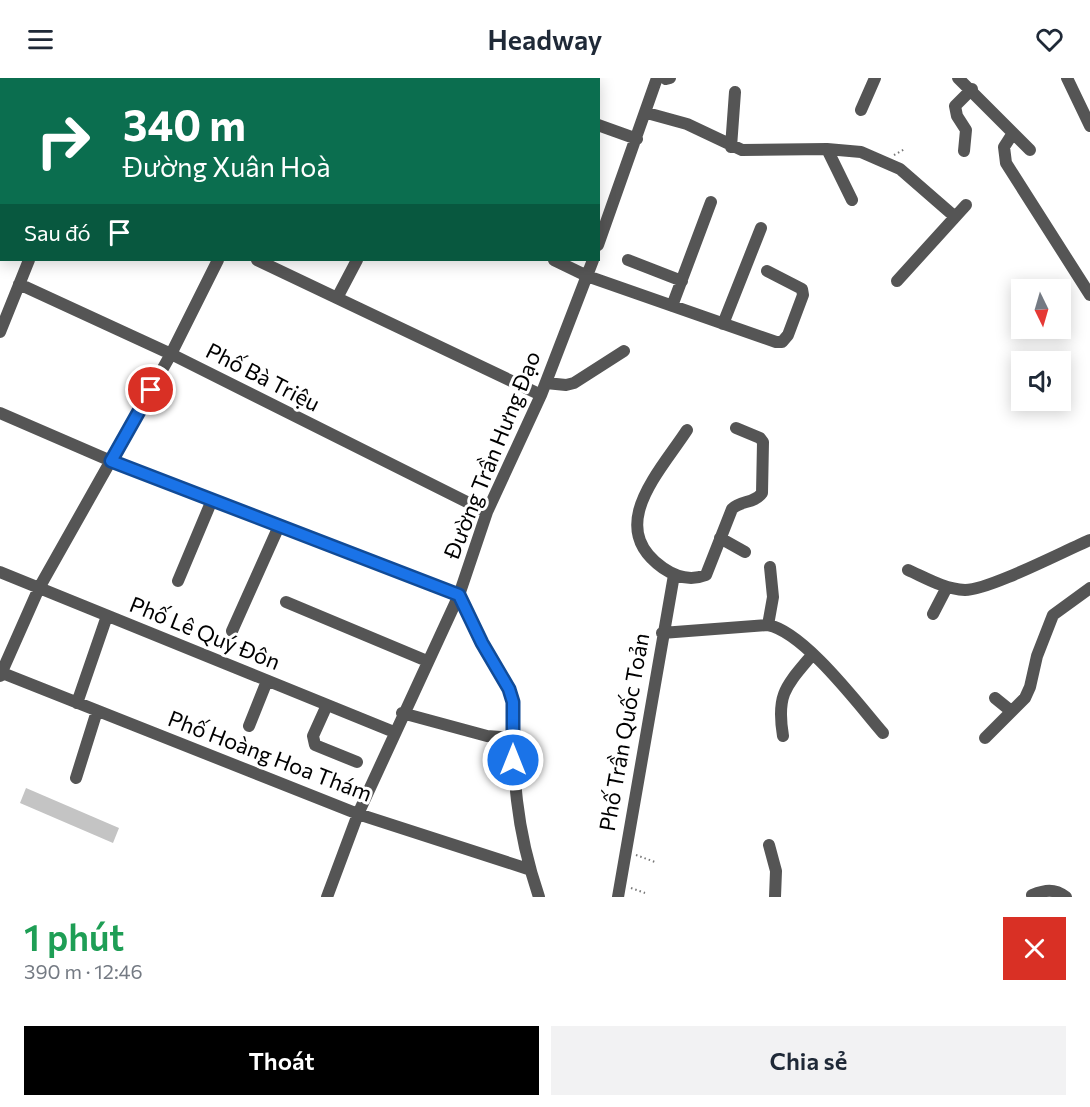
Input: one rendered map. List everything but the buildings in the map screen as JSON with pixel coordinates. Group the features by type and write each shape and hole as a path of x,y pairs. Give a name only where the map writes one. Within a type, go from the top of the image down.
{"street":[{"path":"600,240 653,96 665,78"},
{"path":"861,110 875,78"},
{"path":"958,78 972,89 1030,150"},
{"path":"1067,78 1090,126"},
{"path":"963,151 966,130 957,116 955,106 972,89"},
{"path":"730,147 735,92"},
{"path":"647,113 687,124 730,147 758,152 827,149 861,152 900,169 954,216"},
{"path":"600,126 637,139"},
{"path":"1013,133 1005,147 1006,163 1090,295"},
{"path":"827,149 852,200"},
{"path":"672,306 711,202"},
{"path":"897,281 966,205"},
{"path":"723,324 760,228"},
{"path":"628,260 681,281"},
{"path":"0,332 30,261"},
{"path":"1,674 39,588 171,354 218,261"},
{"path":"259,261 543,389 574,383 624,351"},
{"path":"337,298 356,261"},
{"path":"557,261 587,276 776,342 783,342 788,335 803,295 802,289 767,272"},
{"name":"Đường Trần Hưng Đạo","path":"327,897 358,814 402,713 459,595 487,512 543,389 593,261"},
{"name":"Phố Bà Triệu","path":"19,284 171,354 487,512"},
{"path":"0,413 111,461 459,595 482,643 509,689 513,702 515,806 528,869 539,897"},
{"path":"687,430 645,494 636,515 636,532 640,546 649,558 674,575 697,579 706,575 732,509 736,504 757,500 762,494 763,442 760,438 736,428"},
{"path":"178,581 212,500"},
{"path":"232,631 279,526"},
{"path":"720,538 745,552"},
{"path":"908,570 947,587 967,590 987,585 1090,540"},
{"path":"768,625 773,597 770,567"},
{"name":"Phố Lê Quý Đôn","path":"0,572 394,732"},
{"name":"Phố Trần Quốc Toản","path":"619,891 662,633 674,575"},
{"path":"933,614 947,587"},
{"path":"985,738 1030,687 1037,656 1053,615 1090,588"},
{"path":"286,602 427,661"},
{"path":"77,703 107,616"},
{"path":"662,633 768,625 780,627 812,655 883,733"},
{"path":"783,736 779,713 781,696 787,685 812,655"},
{"name":"Phố Hoàng Hoa Thám","path":"1,674 358,814 528,869"},
{"path":"249,726 267,681"},
{"path":"995,698 1011,711"},
{"path":"327,705 313,736 315,745 357,762"},
{"path":"76,778 97,711"},
{"path":"402,713 487,736 513,738"},
{"path":"769,845 776,871 775,897"},
{"path":"1032,895 1046,890 1057,891 1066,897"}],"path":[{"path":"626,850 655,862"},
{"path":"619,891 645,893"}],"route":[{"path":"151,390 111,461 459,595 482,643 509,689 513,702 513,760"}]}
